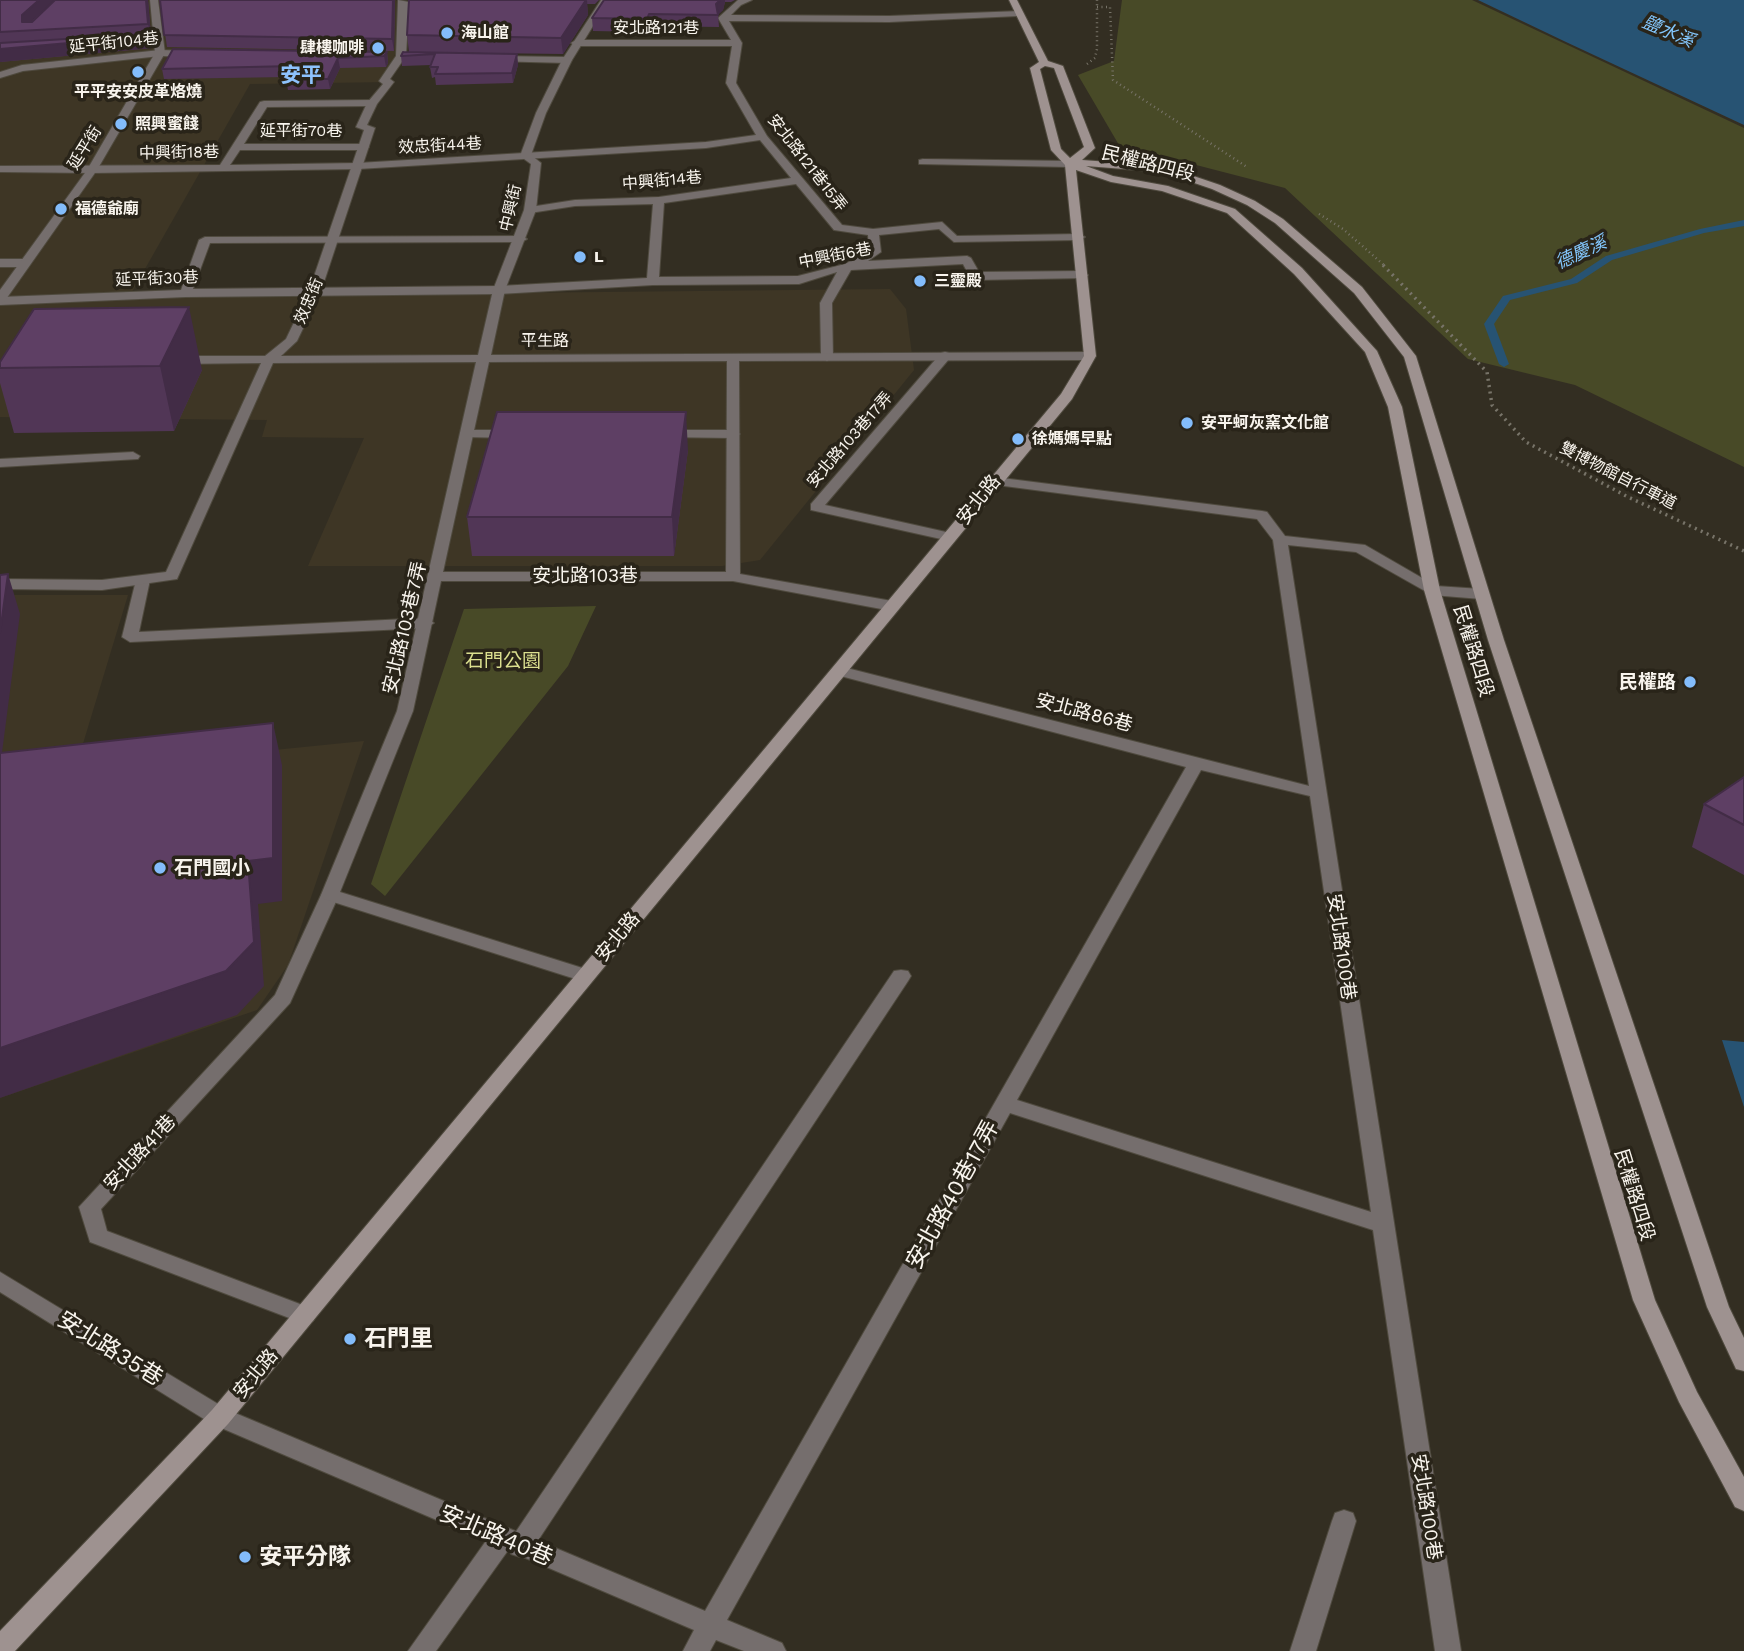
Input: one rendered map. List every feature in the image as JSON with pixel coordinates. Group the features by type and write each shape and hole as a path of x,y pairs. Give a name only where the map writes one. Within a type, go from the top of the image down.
{"street":[{"path":"154,0 160,53"},
{"path":"737,43 723,18 737,3 748,0"},
{"path":"1013,0 1044,63"},
{"name":"效忠街","path":"0,584 102,585 172,576 269,359 291,341 315,291 365,147 370,128 361,127 372,103 389,82 384,81 401,55 408,5"},
{"path":"585,9 602,5"},
{"path":"602,5 567,60 524,156 706,145 763,137"},
{"name":"安北路121巷","path":"723,18 889,19 1018,13"},
{"path":"145,40 158,40"},
{"name":"安北路121巷","path":"576,43 737,43"},
{"name":"安北路121巷15弄","path":"737,43 731,83 763,137 838,228 873,232 942,225 954,239 1079,237"},
{"name":"延平街104巷","path":"0,75 22,68 160,53 211,54"},
{"name":"延平街","path":"0,300 92,170 160,53"},
{"path":"387,55 414,56"},
{"path":"480,59 567,60"},
{"path":"923,162 1070,164 1090,148 1058,66 1044,63 1035,68 1056,150 1070,164 1090,356"},
{"path":"223,168 264,104 372,103"},
{"name":"延平街70巷","path":"237,147 365,147"},
{"name":"效忠街44巷","path":"358,166 524,156"},
{"name":"中興街","path":"486,359 499,290 530,210 536,163 524,156"},
{"name":"民權路四段","path":"1070,164 1110,163 1164,169 1216,187 1251,203 1279,221 1358,290 1409,356 1481,594 1718,1307 1744,1362"},
{"name":"民權路四段","path":"1070,164 1111,179 1164,188 1231,211 1298,271 1371,352 1395,407 1432,590 1644,1300 1687,1395 1744,1500"},
{"name":"中興街18巷","path":"0,169 358,166"},
{"name":"中興街14巷","path":"530,210 575,203 659,200 797,181"},
{"path":"653,281 659,200"},
{"path":"827,357 826,303 845,269 875,252 873,232"},
{"path":"186,293 205,240 521,239"},
{"name":"中興街6巷","path":"499,290 653,281 799,280 870,264 967,260 975,276 1082,275"},
{"path":"0,263 25,263"},
{"name":"延平街30巷","path":"0,300 186,293 499,290"},
{"name":"安北路103巷17弄","path":"945,356 816,507 950,537"},
{"name":"平生路","path":"161,360 1090,356"},
{"name":"安北路","path":"0,1649 220,1417 1067,396 1090,356"},
{"path":"733,357 733,577"},
{"name":"安北路103巷7弄","path":"330,895 405,711 486,359"},
{"path":"468,434 524,434"},
{"path":"649,434 733,434"},
{"path":"0,463 133,456"},
{"path":"994,481 1262,515 1280,540 1360,548 1432,590 1481,594"},
{"name":"安北路100巷","path":"1280,540 1448,1651"},
{"name":"安北路103巷","path":"436,577 733,577 892,606"},
{"path":"143,580 130,637 426,622"},
{"name":"安北路86巷","path":"839,671 1318,793"},
{"name":"安北路40巷17弄","path":"696,1651 1196,764"},
{"path":"330,895 585,976"},
{"name":"安北路41巷","path":"305,1315 98,1236 90,1207 283,998 330,895"},
{"path":"421,1651 511,1543 901,976"},
{"path":"1004,1104 1382,1224"},
{"name":"安北路35巷","path":"0,1281 220,1417"},
{"name":"安北路40巷","path":"220,1417 511,1543 773,1651"},
{"path":"1303,1651 1345,1521"}],"path":[{"path":"1058,66 1087,64 1095,58 1097,0"},
{"name":"雙博物館自行車道","path":"1492,405 1526,442 1628,497 1744,551"}],"shaded area":[{"path":"0,0 396,0 403,10 390,82 250,84 129,297 890,289 906,309 914,370 760,560 722,566 308,566 364,438 262,437 267,420 0,417"},
{"name":"石門國小","path":"0,595 128,595 75,770 364,741 288,965 257,1010 0,1098"}],"green space":[{"path":"1122,0 1472,0 1744,128 1744,467 1575,385 1468,359 1285,188 1119,145 1078,75 1114,61"},
{"name":"石門公園","path":"596,606 568,666 385,896 371,884 464,609"}],"water":[{"name":"鹽水溪","path":"1478,0 1744,0 1744,125 1566,42"},
{"path":"1722,1040 1744,1042 1744,1107"}],"building":[{"path":"0,0 39,0 22,15 22,22 32,22 55,0 146,0 148,24 0,32"},
{"path":"160,0 393,0 392,39 164,35"},
{"path":"409,0 586,0 561,38 407,35"},
{"path":"604,0 720,0 716,4 718,15 649,14 647,19 592,18"},
{"path":"149,36 0,49 0,43"},
{"path":"173,49 387,52 384,56 338,58 328,79 286,79 293,66 162,69"},
{"path":"403,52 517,54 512,73 435,74 438,67 430,67 435,54 401,56"},
{"path":"189,307 160,366 0,368 0,362 34,309"},
{"path":"497,412 686,412 672,517 467,517"},
{"path":"8,574 0,633 0,575"},
{"path":"273,723 273,858 248,861 254,942 226,971 0,1048 0,753"},
{"path":"1744,777 1744,825 1704,804"}],"waterway":[{"name":"德慶溪","path":"1504,364 1489,324 1506,298 1574,281 1609,258 1703,231 1744,223"}],"place":[{"name":"海山館","path":"447,33"},
{"name":"肆樓咖啡","path":"378,48"},
{"name":"平平安安皮革烙燒","path":"138,72"},
{"name":"照興蜜餞","path":"121,124"},
{"name":"福德爺廟","path":"61,209"},
{"name":"L","path":"580,257"},
{"name":"三靈殿","path":"920,281"},
{"name":"安平蚵灰窯文化館","path":"1187,423"},
{"name":"徐媽媽早點","path":"1018,439"},
{"name":"民權路","path":"1690,682"},
{"name":"石門國小","path":"160,868"},
{"name":"石門里","path":"350,1339"},
{"name":"安平分隊","path":"245,1557"}],"district":[{"name":"安平","path":"301,76"}]}
